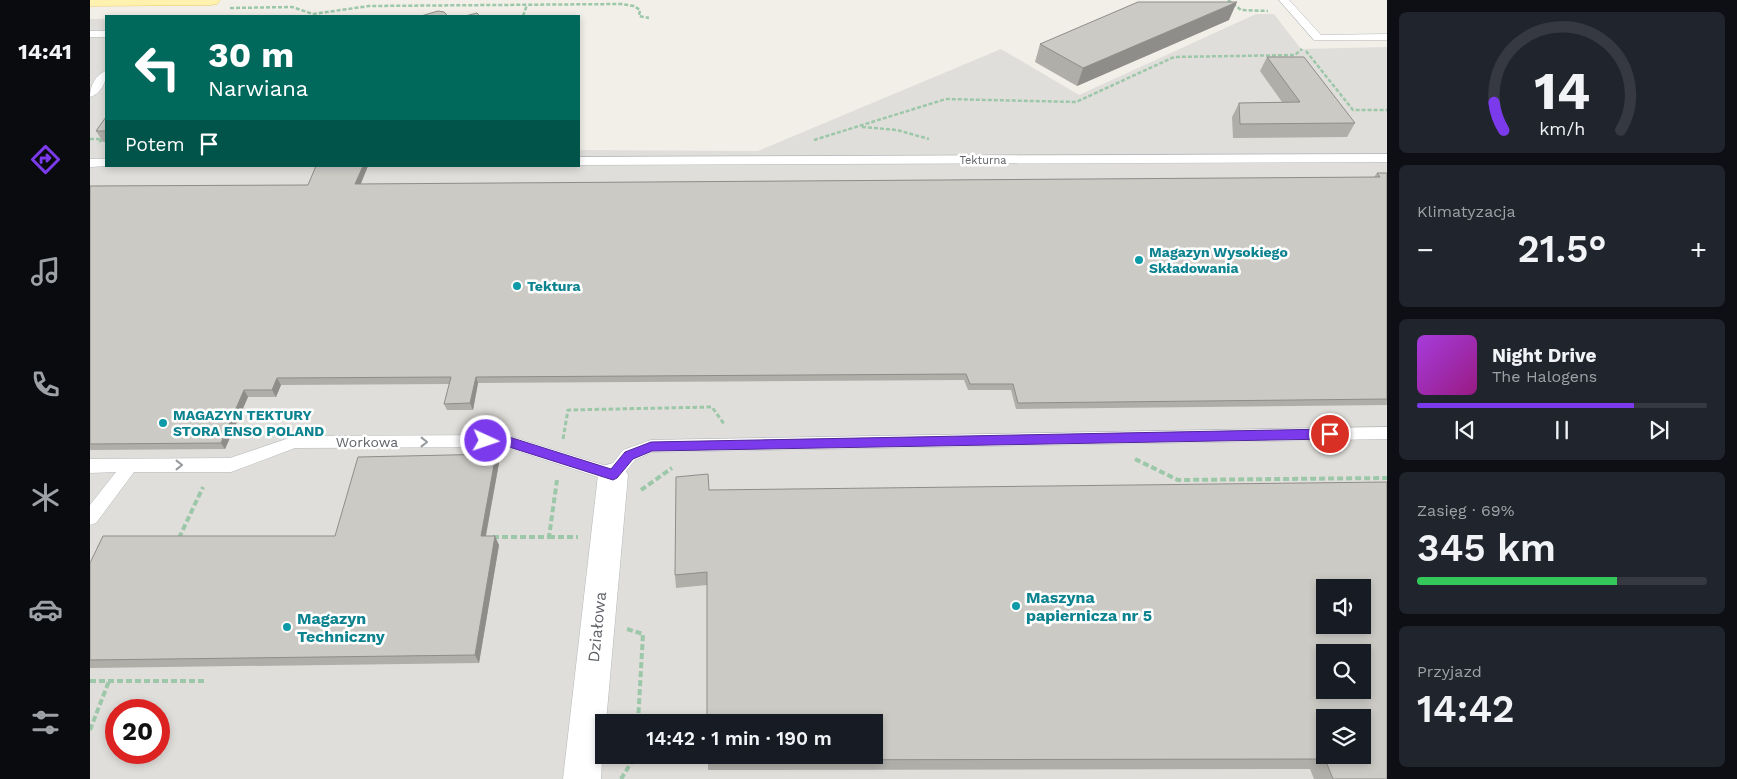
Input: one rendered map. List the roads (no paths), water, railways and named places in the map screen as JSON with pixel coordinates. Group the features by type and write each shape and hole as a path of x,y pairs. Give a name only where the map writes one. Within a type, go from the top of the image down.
{"main road":[{"path":"90,0 211,0"}],"street":[{"name":"Działowa","path":"582,779 607,536 625,484"}],"lane":[{"path":"1284,0 1318,38 1387,37"},
{"path":"90,34 105,34"},
{"path":"90,94 105,75"},
{"name":"Tekturna","path":"580,161 1387,158"},
{"path":"90,163 105,163"},
{"path":"625,484 629,455 651,446 1121,436 1387,433"},
{"name":"Workowa","path":"90,466 231,465 256,454 294,442 506,441 560,458 625,484"},
{"path":"90,518 130,466"}],"place":[{"name":"Magazyn Wysokiego Składowania","path":"1139,260"},
{"name":"Tektura","path":"517,286"},
{"name":"MAGAZYN TEKTURY STORA ENSO POLAND","path":"163,423"},
{"name":"Maszyna papiernicza nr 5","path":"1016,606"},
{"name":"Magazyn Techniczny","path":"287,627"}]}
